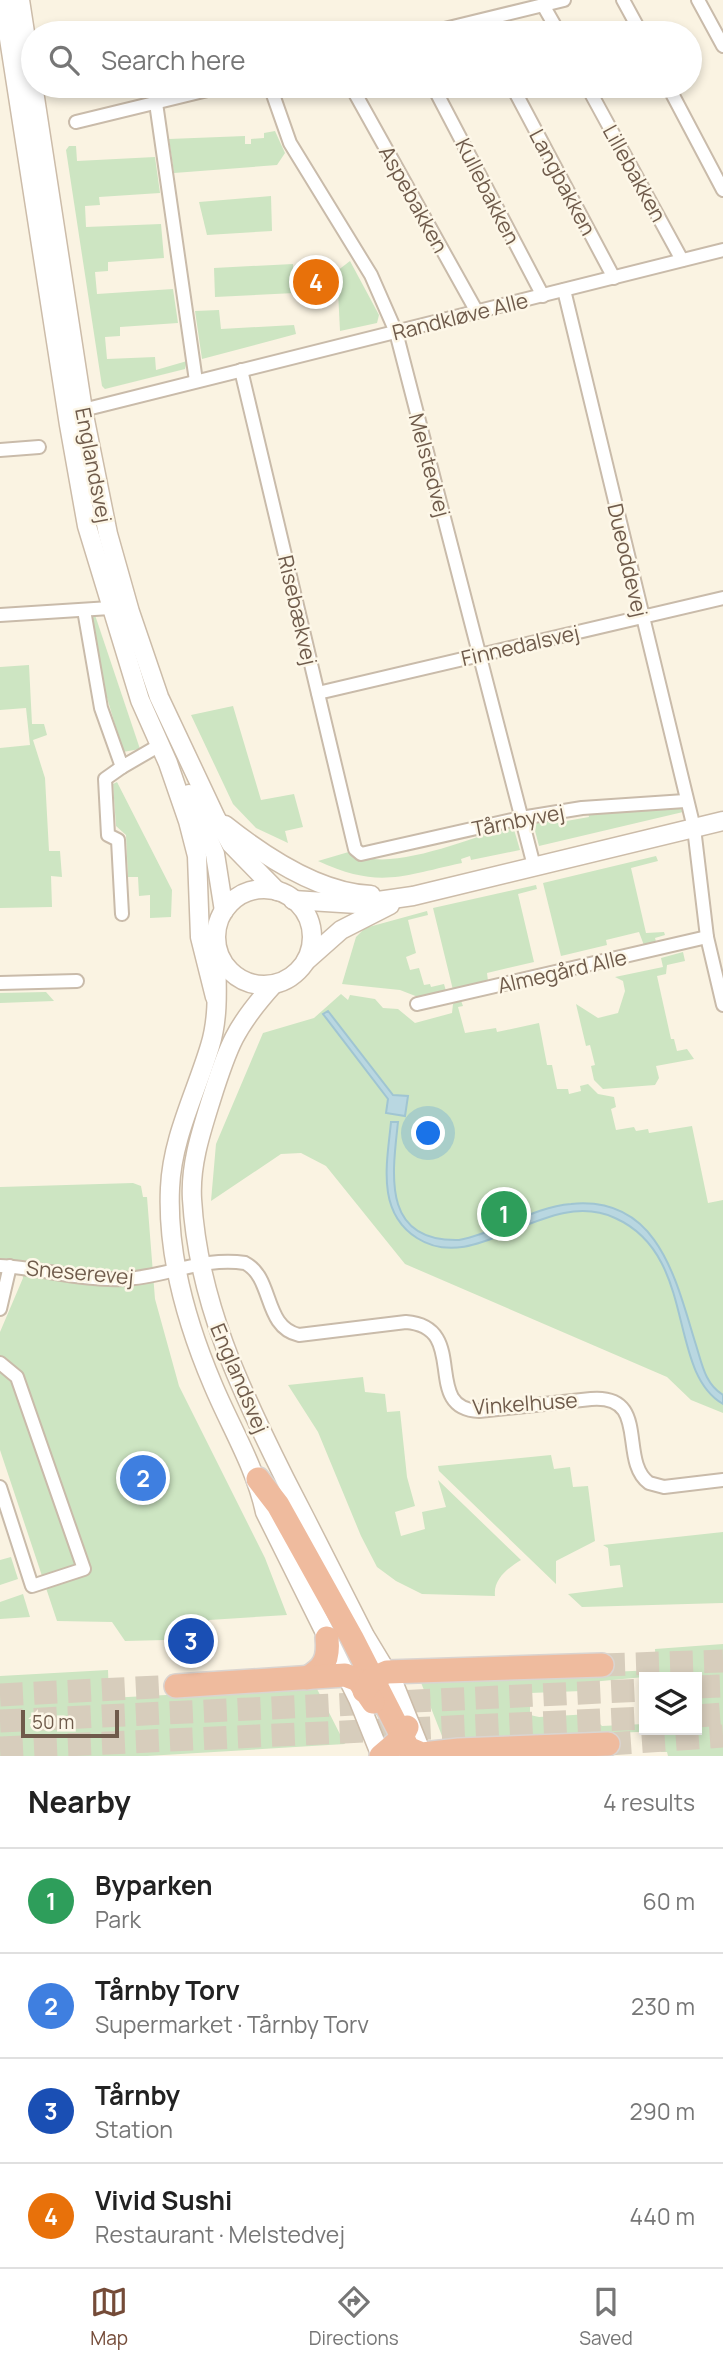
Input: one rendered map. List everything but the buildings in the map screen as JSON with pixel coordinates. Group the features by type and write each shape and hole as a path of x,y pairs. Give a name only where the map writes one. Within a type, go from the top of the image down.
{"highway":[{"path":"258,1479 278,1505 371,1684 393,1746 408,1748 422,1755 608,1744"},
{"path":"307,1678 325,1663 329,1656 327,1639"},
{"path":"176,1686 345,1675 371,1684 602,1665"}],"street":[{"name":"Englandsvej","path":"3,0 69,425 88,526 110,608 140,700 168,763 197,856 200,937 215,997"},
{"name":"Englandsvej","path":"20,0 23,21"},
{"path":"477,21 564,0"},
{"path":"623,0 634,21"},
{"path":"698,0 723,46"},
{"path":"543,5 552,21"},
{"name":"Englandsvej","path":"35,98 83,410 108,534 131,615 159,696 216,818 231,845 277,891"},
{"path":"76,122 176,98"},
{"name":"Melstedvej","path":"274,98 290,143 370,275 396,332 534,866"},
{"name":"Aspebakken","path":"358,98 477,312"},
{"name":"Kullebakken","path":"439,98 543,296"},
{"name":"Langbakken","path":"518,98 614,278"},
{"name":"Lillebakken","path":"594,98 682,260"},
{"path":"674,98 723,190"},
{"path":"156,103 196,381"},
{"name":"Randkløve Alle","path":"83,410 723,250"},
{"name":"Dueoddevej","path":"564,290 685,801 694,828"},
{"name":"Risebækvej","path":"241,370 355,849"},
{"path":"0,450 39,447"},
{"name":"Finnedalsvej","path":"318,693 723,598"},
{"path":"0,615 110,608"},
{"path":"84,610 91,663 101,708 122,768"},
{"path":"122,914 118,840 108,835 105,779 160,745"},
{"name":"Englandsvej","path":"168,763 181,776 207,831 215,854 224,911"},
{"name":"Tårnbyvej","path":"355,849 360,854 369,854 521,817 582,808 685,801"},
{"path":"216,818 272,858 325,884 354,894 413,896"},
{"path":"293,900 358,904 413,896 723,821"},
{"path":"694,828 707,937 719,969 723,1005"},
{"path":"305,961 312,935 309,922 293,900 277,891 247,892 224,911 216,933 216,945 221,960 243,981 273,985 286,980 341,930 413,896"},
{"name":"Almegård Alle","path":"417,1004 707,937"},
{"name":"Englandsvej","path":"216,945 211,1043 184,1118 170,1188 176,1268 212,1383 258,1479 265,1512 345,1675"},
{"path":"0,983 77,981"},
{"name":"Englandsvej","path":"273,985 240,1023 230,1042 200,1136 192,1198 200,1264 220,1339 238,1385 365,1636 371,1684"},
{"name":"Vinkelhuse","path":"200,1264 238,1261 253,1267 275,1318 289,1333 299,1335 406,1322 423,1325 441,1343 450,1395 462,1407 479,1411 591,1398 609,1400 628,1417 636,1465 649,1483 664,1487 723,1480"},
{"name":"Sneserevej","path":"5,1266 121,1280 200,1264"},
{"path":"0,1309 5,1266"},
{"path":"0,1363 17,1377 83,1569 32,1586 0,1487"}],"green space":[{"path":"275,131 285,153 277,165 174,173 169,139 245,136 245,144 251,144 251,139 264,138 264,133"},
{"path":"69,146 76,146 77,161 155,157 160,193 99,197 100,205 85,206 86,227 161,224 164,258 108,262 108,271 95,272 97,294 173,289 178,323 120,327 120,336 105,337 107,359 155,357 156,370 187,361 185,369 105,389 102,386 66,150"},
{"path":"271,196 272,231 207,235 199,202"},
{"path":"350,261 379,315 377,323 340,331 337,271"},
{"path":"293,264 295,293 215,297 214,268"},
{"path":"219,310 221,329 294,325 296,334 202,359 195,311"},
{"path":"95,615 140,749 123,752 103,684 92,619"},
{"path":"29,665 32,724 44,724 47,735 33,740 45,778 49,851 60,851 62,877 51,876 52,907 0,908 0,748 30,745 26,708 0,710 0,667"},
{"path":"233,706 261,800 294,794 303,827 285,831 288,843 256,828 233,804 191,715"},
{"path":"117,782 172,890 171,917 150,918 150,895 139,896 138,877 128,877 126,835 116,826 113,784"},
{"path":"679,807 683,812 539,846 533,823 546,818 555,823 589,817 588,812"},
{"path":"513,826 520,850 471,860 470,856 461,859 462,863 406,875 358,875 318,861 352,851 366,858 407,857"},
{"path":"656,856 658,861 631,868 646,933 664,932 665,935 655,938 657,945 645,948 639,932 606,940 607,945 561,956 543,883"},
{"path":"536,885 537,889 518,894 534,962 487,973 488,981 453,990 433,908"},
{"path":"427,911 428,915 408,920 416,953 406,957 410,970 419,968 424,985 430,984 431,987 444,984 446,991 418,997 400,990 342,984 356,937 365,928"},
{"path":"683,952 685,961 667,965 666,974 657,976 671,1039 674,1039 677,1051 687,1049 694,1059 656,1066 659,1078 655,1085 603,1089 594,1080 591,1066 595,1065 590,1045 586,1046 576,1004 598,1018 618,1013 625,991 623,981 615,977 663,967 661,958"},
{"path":"46,992 54,1001 0,1003 0,993"},
{"path":"341,994 348,1000 350,995 375,999 383,1008 398,1009 415,1023 452,1013 453,1004 460,998 463,1006 458,1007 465,1033 496,1028 497,1032 539,1023 547,1065 552,1065 557,1089 568,1089 569,1094 581,1091 580,1086 588,1084 598,1094 614,1097 616,1107 611,1109 616,1130 634,1127 636,1131 648,1129 649,1133 692,1126 708,1203 723,1200 723,1413 691,1400 667,1377 405,1264 326,1166 301,1153 281,1154 211,1201 216,1144 263,1033 314,1018"},
{"path":"133,1183 141,1186 143,1197 147,1197 155,1299 179,1386 265,1558 287,1615 209,1620 205,1639 125,1641 112,1622 57,1621 0,1450 0,1332 23,1278 22,1269 0,1267 0,1187"},
{"path":"363,1377 365,1392 385,1394 387,1412 400,1411 407,1477 415,1506 395,1512 401,1536 425,1529 422,1512 446,1507 438,1480 521,1560 499,1579 495,1596 422,1594 396,1581 377,1567 361,1536 318,1432 288,1385"},
{"path":"551,1455 554,1469 570,1467 573,1487 588,1486 595,1541 556,1561 556,1584 439,1471 438,1466"},
{"path":"723,1532 723,1603 582,1607 568,1594 623,1587 620,1565 610,1566 608,1548 603,1545"},
{"path":"11,1557 18,1579 0,1585 0,1560"},
{"path":"23,1594 30,1617 0,1619 0,1602"},
{"path":"723,1644 723,1756 668,1756 667,1752 661,1752 659,1735 702,1735 702,1672 639,1672 639,1677 591,1682 582,1691 530,1693 530,1715 539,1717 590,1714 602,1726 639,1724 639,1732 444,1741 420,1680 656,1670 655,1649"},
{"path":"108,1670 109,1698 316,1687 345,1744 147,1756 0,1756 0,1676"}],"water":[{"path":"328,1011 393,1095 408,1096 405,1116 386,1113 388,1099 323,1014"},
{"path":"391,1122 398,1122 394,1164 397,1202 404,1218 416,1230 434,1238 459,1240 473,1237 543,1210 571,1204 601,1205 625,1213 644,1228 659,1247 671,1270 705,1373 712,1385 723,1395 723,1404 705,1388 694,1366 671,1284 659,1258 641,1235 615,1218 589,1211 563,1213 464,1247 440,1247 417,1238 395,1215 390,1201 387,1170"}],"tunnel":[{"path":"602,1665 723,1661"},
{"path":"0,1695 176,1686"},
{"path":"702,1687 723,1686"},
{"path":"0,1721 639,1690"},
{"path":"702,1716 723,1714"},
{"path":"0,1748 639,1718"},
{"path":"608,1744 723,1736"}],"place":[{"name":"Vivid Sushi","path":"316,282"},
{"name":"Byparken","path":"504,1214"},
{"name":"Tårnby Torv","path":"143,1478"},
{"name":"Tårnby","path":"191,1641"}]}
